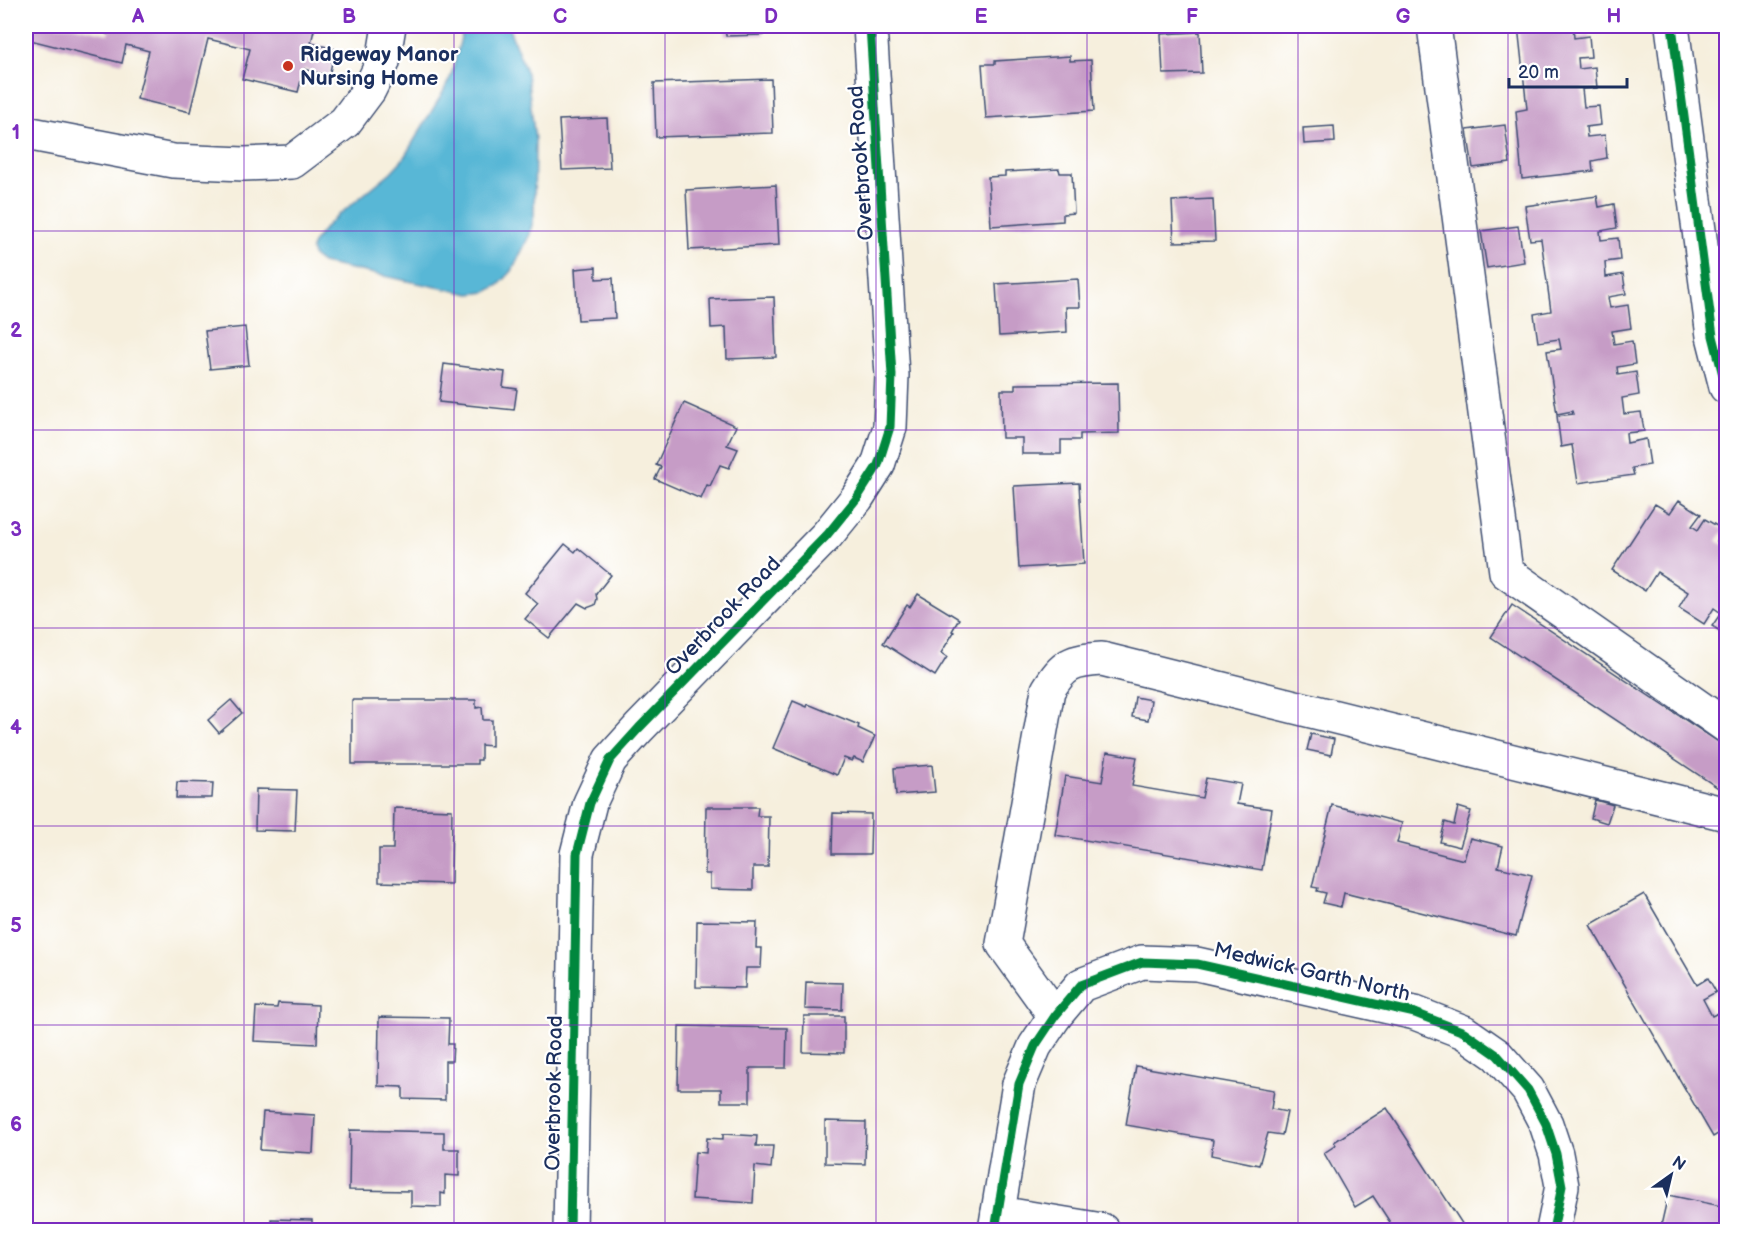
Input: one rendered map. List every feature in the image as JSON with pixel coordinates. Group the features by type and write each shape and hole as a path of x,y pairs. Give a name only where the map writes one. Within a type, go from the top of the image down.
{"street":[{"path":"26,133 173,161 244,164 292,162 345,122 369,90 383,62 389,26"},
{"name":"Overbrook Road","path":"570,1230 577,854 590,803 610,760 827,535 857,498 878,465 890,427 892,375 870,26"},
{"path":"1434,26 1506,572 1726,726"},
{"path":"1672,26 1713,336 1726,387"},
{"path":"1055,1016 1003,944 1048,690 1059,671 1078,661 1102,659 1726,814"},
{"name":"Medwick Garth North","path":"997,1222 1019,1084 1035,1046 1055,1016 1081,986 1142,962 1197,964 1415,1013 1464,1032 1497,1055 1528,1090 1546,1124 1556,1154 1562,1186 1553,1230"},
{"path":"997,1222 1102,1230"}],"water":[{"path":"464,26 508,26 527,74 535,140 534,216 530,234 512,271 499,285 486,292 470,294 322,263 314,257 311,250 313,243 328,224 391,172 403,159 451,76"}],"building":[{"name":"Ridgeway Manor Nursing Home","path":"26,26 72,26 108,34 110,26 315,26 311,43 335,49 329,76 304,69 298,92 242,79 250,49 208,39 190,112 137,99 149,51 126,45 122,63 26,39"},
{"path":"725,26 763,26 764,35 726,36"},
{"path":"1454,26 1491,26 1491,27 1455,31"},
{"path":"1518,26 1573,26 1574,38 1589,36 1591,57 1578,58 1579,69 1595,67 1597,88 1582,89 1584,107 1599,106 1601,125 1586,127 1587,137 1605,135 1607,158 1592,161 1593,171 1522,179 1516,111 1527,109"},
{"path":"1200,32 1202,73 1163,74 1161,34"},
{"path":"1070,56 1070,61 1091,60 1094,111 986,118 982,64 995,64 995,61"},
{"path":"771,79 773,133 656,137 654,83"},
{"path":"607,118 610,168 562,170 559,120"},
{"path":"1505,125 1510,163 1473,168 1467,130"},
{"path":"1334,126 1335,142 1304,144 1303,128"},
{"path":"1059,169 1060,173 1072,173 1074,213 1063,214 1063,221 991,226 988,177 1005,176 1005,172"},
{"path":"776,185 779,245 689,250 686,190"},
{"path":"1597,196 1599,207 1614,204 1617,228 1600,231 1601,240 1618,238 1620,260 1605,262 1606,277 1623,274 1626,294 1608,297 1610,308 1628,305 1631,328 1612,331 1614,344 1632,341 1635,364 1617,367 1618,375 1636,372 1639,395 1622,398 1624,414 1641,412 1644,431 1626,433 1627,443 1646,439 1650,465 1632,468 1634,475 1578,483 1572,445 1561,447 1557,416 1573,414 1572,411 1557,414 1547,351 1561,349 1559,339 1538,342 1534,314 1551,311 1541,239 1530,240 1525,206"},
{"path":"1213,199 1215,241 1174,242 1172,201"},
{"path":"1518,226 1524,262 1487,268 1481,231"},
{"path":"596,267 596,279 613,278 615,318 578,320 575,269"},
{"path":"1078,279 1080,307 1066,307 1067,332 999,336 996,284"},
{"path":"774,297 776,357 727,359 726,327 711,328 710,299"},
{"path":"245,327 249,365 210,369 205,331"},
{"path":"444,364 505,372 503,387 517,389 514,410 439,402"},
{"path":"1118,383 1119,433 1080,434 1080,440 1061,440 1061,454 1022,454 1022,438 1002,438 1001,390 1015,390 1015,384"},
{"path":"684,403 736,426 727,445 738,449 729,468 720,465 701,499 655,479 661,467 656,465"},
{"path":"1079,483 1084,564 1019,568 1014,486"},
{"path":"1679,500 1701,514 1692,526 1698,530 1705,519 1724,530 1717,541 1726,546 1726,635 1712,626 1721,613 1714,608 1704,624 1679,608 1688,592 1657,572 1645,591 1612,570 1655,504 1670,513"},
{"path":"565,544 575,552 578,548 611,575 596,594 595,605 587,608 578,603 549,638 525,619 538,604 525,593"},
{"path":"918,594 959,619 941,653 947,657 935,676 883,643 907,605 910,607"},
{"path":"1512,605 1726,747 1726,793 1491,637"},
{"path":"1135,697 1151,700 1148,720 1132,717"},
{"path":"231,700 242,713 219,733 208,720"},
{"path":"352,700 476,700 476,708 482,707 483,720 492,720 492,746 481,745 481,760 477,760 477,764 352,764"},
{"path":"793,701 807,707 808,704 859,725 858,728 875,736 863,762 854,758 852,761 844,758 837,775 773,748"},
{"path":"1311,734 1334,739 1331,755 1307,750"},
{"path":"1107,752 1137,757 1132,786 1202,798 1206,778 1241,784 1237,804 1272,809 1262,870 1055,835 1065,776 1102,782"},
{"path":"932,765 935,792 896,795 894,768"},
{"path":"177,782 213,783 212,798 176,798"},
{"path":"256,789 297,790 295,831 255,830"},
{"path":"1595,800 1613,805 1607,823 1591,818"},
{"path":"1332,805 1402,823 1397,843 1464,860 1470,838 1503,846 1498,867 1532,875 1516,936 1344,893 1341,907 1323,903 1326,893 1312,887"},
{"path":"706,807 758,807 757,816 769,816 768,867 753,867 753,890 710,889 710,874 705,874"},
{"path":"1458,807 1471,811 1460,847 1440,842 1445,822 1454,825"},
{"path":"394,808 452,810 451,884 379,882 379,849 393,849"},
{"path":"833,813 871,814 870,854 832,854"},
{"path":"1644,894 1697,985 1708,978 1716,992 1703,999 1712,1016 1720,1012 1726,1023 1719,1029 1726,1042 1726,1129 1713,1137 1590,925"},
{"path":"697,921 757,922 756,948 762,948 761,968 746,968 745,988 696,987"},
{"path":"806,982 843,983 842,1010 805,1009"},
{"path":"278,1003 318,1005 317,1044 254,1041 256,1007 277,1008"},
{"path":"804,1016 844,1016 844,1053 803,1052"},
{"path":"379,1017 449,1018 448,1044 453,1044 452,1061 445,1061 445,1100 403,1099 403,1087 378,1086"},
{"path":"679,1026 787,1028 786,1068 750,1068 750,1102 721,1102 721,1089 678,1089"},
{"path":"1136,1066 1274,1090 1271,1109 1287,1112 1282,1135 1268,1133 1259,1165 1211,1155 1213,1140 1126,1125"},
{"path":"1387,1108 1463,1225 1456,1230 1395,1230 1373,1196 1355,1207 1324,1153 1336,1145 1334,1142"},
{"path":"263,1112 315,1115 313,1153 260,1150"},
{"path":"825,1121 866,1122 865,1164 825,1163"},
{"path":"350,1130 444,1132 444,1149 459,1149 459,1176 445,1175 445,1194 441,1193 441,1207 411,1206 411,1191 349,1190"},
{"path":"723,1134 757,1136 756,1146 773,1146 771,1168 755,1166 753,1203 692,1199 695,1152 706,1153 707,1138 723,1139"},
{"path":"1668,1195 1726,1207 1723,1230 1660,1230"},
{"path":"271,1219 312,1220 312,1230 271,1230"}],"cycle path":[{"path":"570,1230 577,854 590,803 610,760 827,535 857,498 878,465 890,427 892,375 870,26"},
{"path":"1672,26 1713,336 1726,387"},
{"path":"995,1230 1019,1084 1035,1046 1055,1016 1081,985 1142,962 1197,964 1415,1013 1464,1032 1497,1055 1528,1090 1546,1124 1556,1154 1562,1186 1553,1230"}],"place":[{"name":"Ridgeway Manor Nursing Home","path":"288,66"}]}
